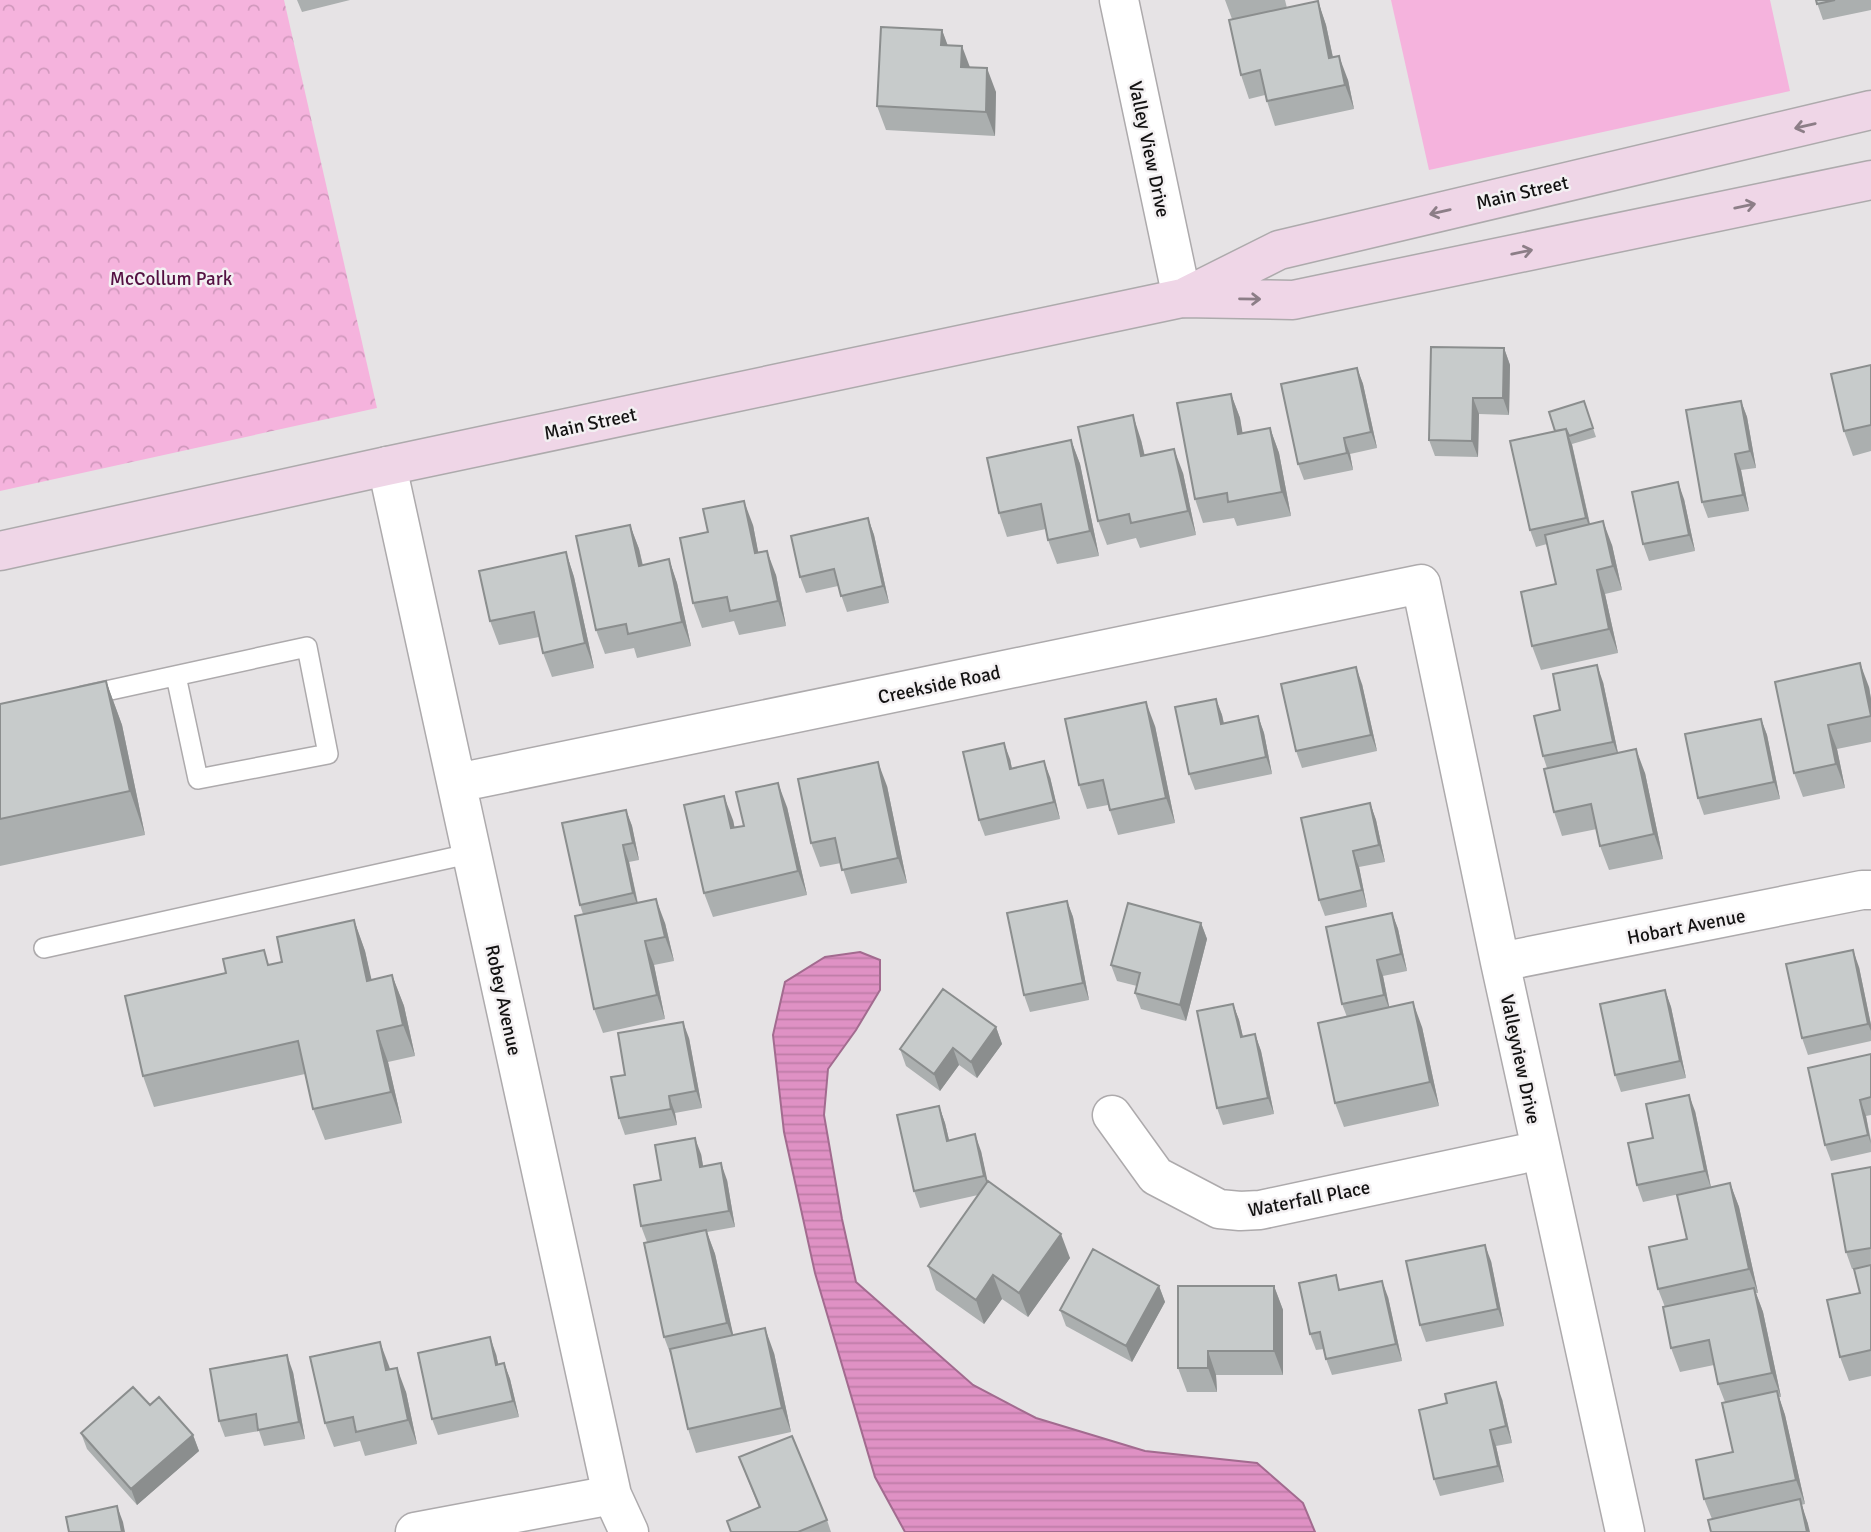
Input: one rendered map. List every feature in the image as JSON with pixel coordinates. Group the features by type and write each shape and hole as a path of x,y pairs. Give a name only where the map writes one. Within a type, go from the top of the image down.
{"main road":[{"name":"Main Street","path":"1182,298 1279,250 1871,110"},
{"name":"Main Street","path":"0,551 387,466 1182,298 1293,300 1871,180"}],"street":[{"name":"Valley View Drive","path":"1119,0 1182,298"},
{"name":"Robey Avenue","path":"387,466 612,1495 629,1532"},
{"name":"Creekside Road","path":"457,783 1422,584"},
{"name":"Valleyview Drive","path":"1422,584 1500,962 1625,1532"},
{"name":"Hobart Avenue","path":"1500,962 1871,890"},
{"name":"Waterfall Place","path":"1112,1115 1156,1176 1219,1209 1240,1211 1260,1210 1541,1150"},
{"path":"415,1532 612,1495"}],"lane":[{"path":"68,699 307,648 328,754 198,779 176,676"},
{"path":"44,948 472,853"}],"green space":[{"name":"McCollum Park","path":"0,0 284,0 377,408 0,491"},
{"path":"1391,0 1770,0 1790,91 1429,170"}],"shaded area":[{"path":"860,952 880,960 880,990 828,1069 824,1115 856,1282 973,1385 1036,1418 1145,1451 1257,1463 1303,1503 1315,1532 905,1532 875,1477 815,1273 784,1132 773,1035 785,982 825,957"}],"building":[{"path":"1816,0 1835,0 1817,4"},
{"path":"1318,1 1329,58 1339,56 1345,85 1267,101 1260,70 1241,75 1229,20"},
{"path":"881,27 942,30 941,45 962,46 961,67 987,68 986,112 877,106"},
{"path":"1431,347 1504,348 1503,398 1473,398 1472,441 1429,440"},
{"path":"1871,365 1871,425 1844,431 1831,374"},
{"path":"1357,368 1371,432 1344,438 1347,453 1298,464 1281,384"},
{"path":"1231,394 1238,434 1270,428 1282,492 1228,502 1227,493 1195,499 1177,403"},
{"path":"1584,401 1593,428 1569,436 1566,429 1555,431 1549,412"},
{"path":"1741,401 1750,451 1735,454 1743,495 1702,502 1686,410"},
{"path":"1133,415 1141,456 1174,449 1188,511 1131,523 1129,514 1098,521 1078,427"},
{"path":"1566,429 1586,518 1530,530 1510,441"},
{"path":"1071,440 1090,531 1048,540 1041,504 999,513 987,458"},
{"path":"1678,482 1689,535 1643,544 1632,492"},
{"path":"744,501 755,553 767,551 778,601 730,611 727,597 693,603 680,538 708,532 703,509"},
{"path":"868,518 883,586 841,596 834,569 800,577 791,536"},
{"path":"1603,521 1613,566 1597,570 1609,629 1532,646 1521,592 1556,584 1545,535"},
{"path":"630,525 639,566 669,559 682,622 628,634 626,624 596,630 576,536"},
{"path":"566,552 585,643 543,653 534,612 490,621 479,571"},
{"path":"1860,663 1871,716 1828,725 1836,764 1794,773 1775,682"},
{"path":"1597,665 1613,742 1543,756 1534,716 1560,710 1553,674"},
{"path":"1356,667 1371,735 1296,751 1281,684"},
{"path":"106,681 130,791 0,819 0,704"},
{"path":"1216,699 1221,724 1258,716 1266,757 1189,774 1175,707"},
{"path":"1146,702 1166,798 1110,810 1103,780 1079,785 1065,719"},
{"path":"1761,719 1774,782 1698,798 1685,734"},
{"path":"1004,743 1010,769 1044,761 1054,802 979,820 963,752"},
{"path":"1636,749 1654,834 1600,846 1591,804 1554,812 1544,769"},
{"path":"878,762 898,858 842,870 835,838 811,843 798,779"},
{"path":"778,783 798,871 704,893 684,805 724,796 731,828 744,826 736,792"},
{"path":"1370,803 1379,845 1353,851 1362,890 1319,900 1301,818"},
{"path":"626,810 633,843 623,845 633,893 580,905 562,823"},
{"path":"656,899 665,937 645,941 657,995 594,1009 575,916"},
{"path":"1067,901 1083,983 1024,995 1007,913"},
{"path":"1128,903 1201,923 1180,1005 1135,993 1140,973 1111,965"},
{"path":"1392,913 1401,954 1377,960 1384,995 1342,1004 1326,927"},
{"path":"354,920 367,981 392,975 403,1025 377,1031 391,1092 313,1109 298,1041 143,1076 125,996 226,973 223,959 264,950 268,965 282,962 277,937"},
{"path":"1853,950 1868,1024 1802,1038 1786,964"},
{"path":"943,989 996,1027 971,1062 953,1048 934,1074 900,1049"},
{"path":"1665,990 1680,1061 1615,1075 1600,1004"},
{"path":"1413,1002 1430,1082 1335,1103 1318,1023"},
{"path":"1233,1004 1241,1037 1255,1034 1268,1098 1217,1108 1197,1011"},
{"path":"683,1022 696,1091 669,1096 671,1109 619,1118 611,1077 625,1075 618,1033"},
{"path":"1871,1054 1871,1097 1860,1100 1868,1135 1825,1145 1808,1068"},
{"path":"1689,1095 1705,1171 1637,1185 1628,1143 1653,1138 1646,1104"},
{"path":"939,1106 947,1141 975,1134 984,1176 914,1191 897,1115"},
{"path":"695,1138 700,1167 721,1163 729,1211 641,1226 634,1185 661,1180 655,1145"},
{"path":"1871,1167 1871,1248 1846,1252 1832,1174"},
{"path":"988,1181 1061,1234 1019,1293 993,1275 976,1300 928,1266"},
{"path":"1730,1183 1749,1269 1658,1289 1649,1247 1687,1239 1677,1195"},
{"path":"706,1230 727,1323 664,1337 644,1243"},
{"path":"1485,1245 1498,1309 1420,1325 1406,1261"},
{"path":"1093,1249 1159,1286 1126,1346 1060,1310"},
{"path":"1871,1265 1871,1350 1840,1357 1827,1300 1860,1293 1854,1269"},
{"path":"1336,1275 1339,1290 1382,1281 1396,1344 1326,1359 1320,1332 1310,1334 1299,1283"},
{"path":"1178,1286 1274,1286 1274,1351 1208,1351 1208,1368 1178,1368"},
{"path":"1754,1288 1772,1373 1718,1384 1709,1340 1671,1348 1663,1307"},
{"path":"765,1328 782,1408 688,1429 670,1349"},
{"path":"490,1337 496,1365 504,1363 513,1401 432,1419 418,1353"},
{"path":"380,1342 386,1370 397,1368 408,1420 356,1432 353,1417 325,1423 310,1357"},
{"path":"287,1355 299,1422 258,1430 256,1414 219,1421 210,1369"},
{"path":"1496,1382 1506,1426 1490,1430 1498,1466 1434,1479 1419,1410 1447,1403 1445,1394"},
{"path":"133,1387 150,1405 159,1397 193,1435 131,1489 81,1433"},
{"path":"1777,1391 1796,1480 1704,1499 1696,1460 1733,1452 1722,1403"},
{"path":"792,1436 827,1520 798,1532 731,1532 727,1521 760,1507 739,1457"},
{"path":"1800,1499 1807,1532 1711,1532 1708,1520"},
{"path":"117,1506 122,1532 69,1532 66,1517"}]}
